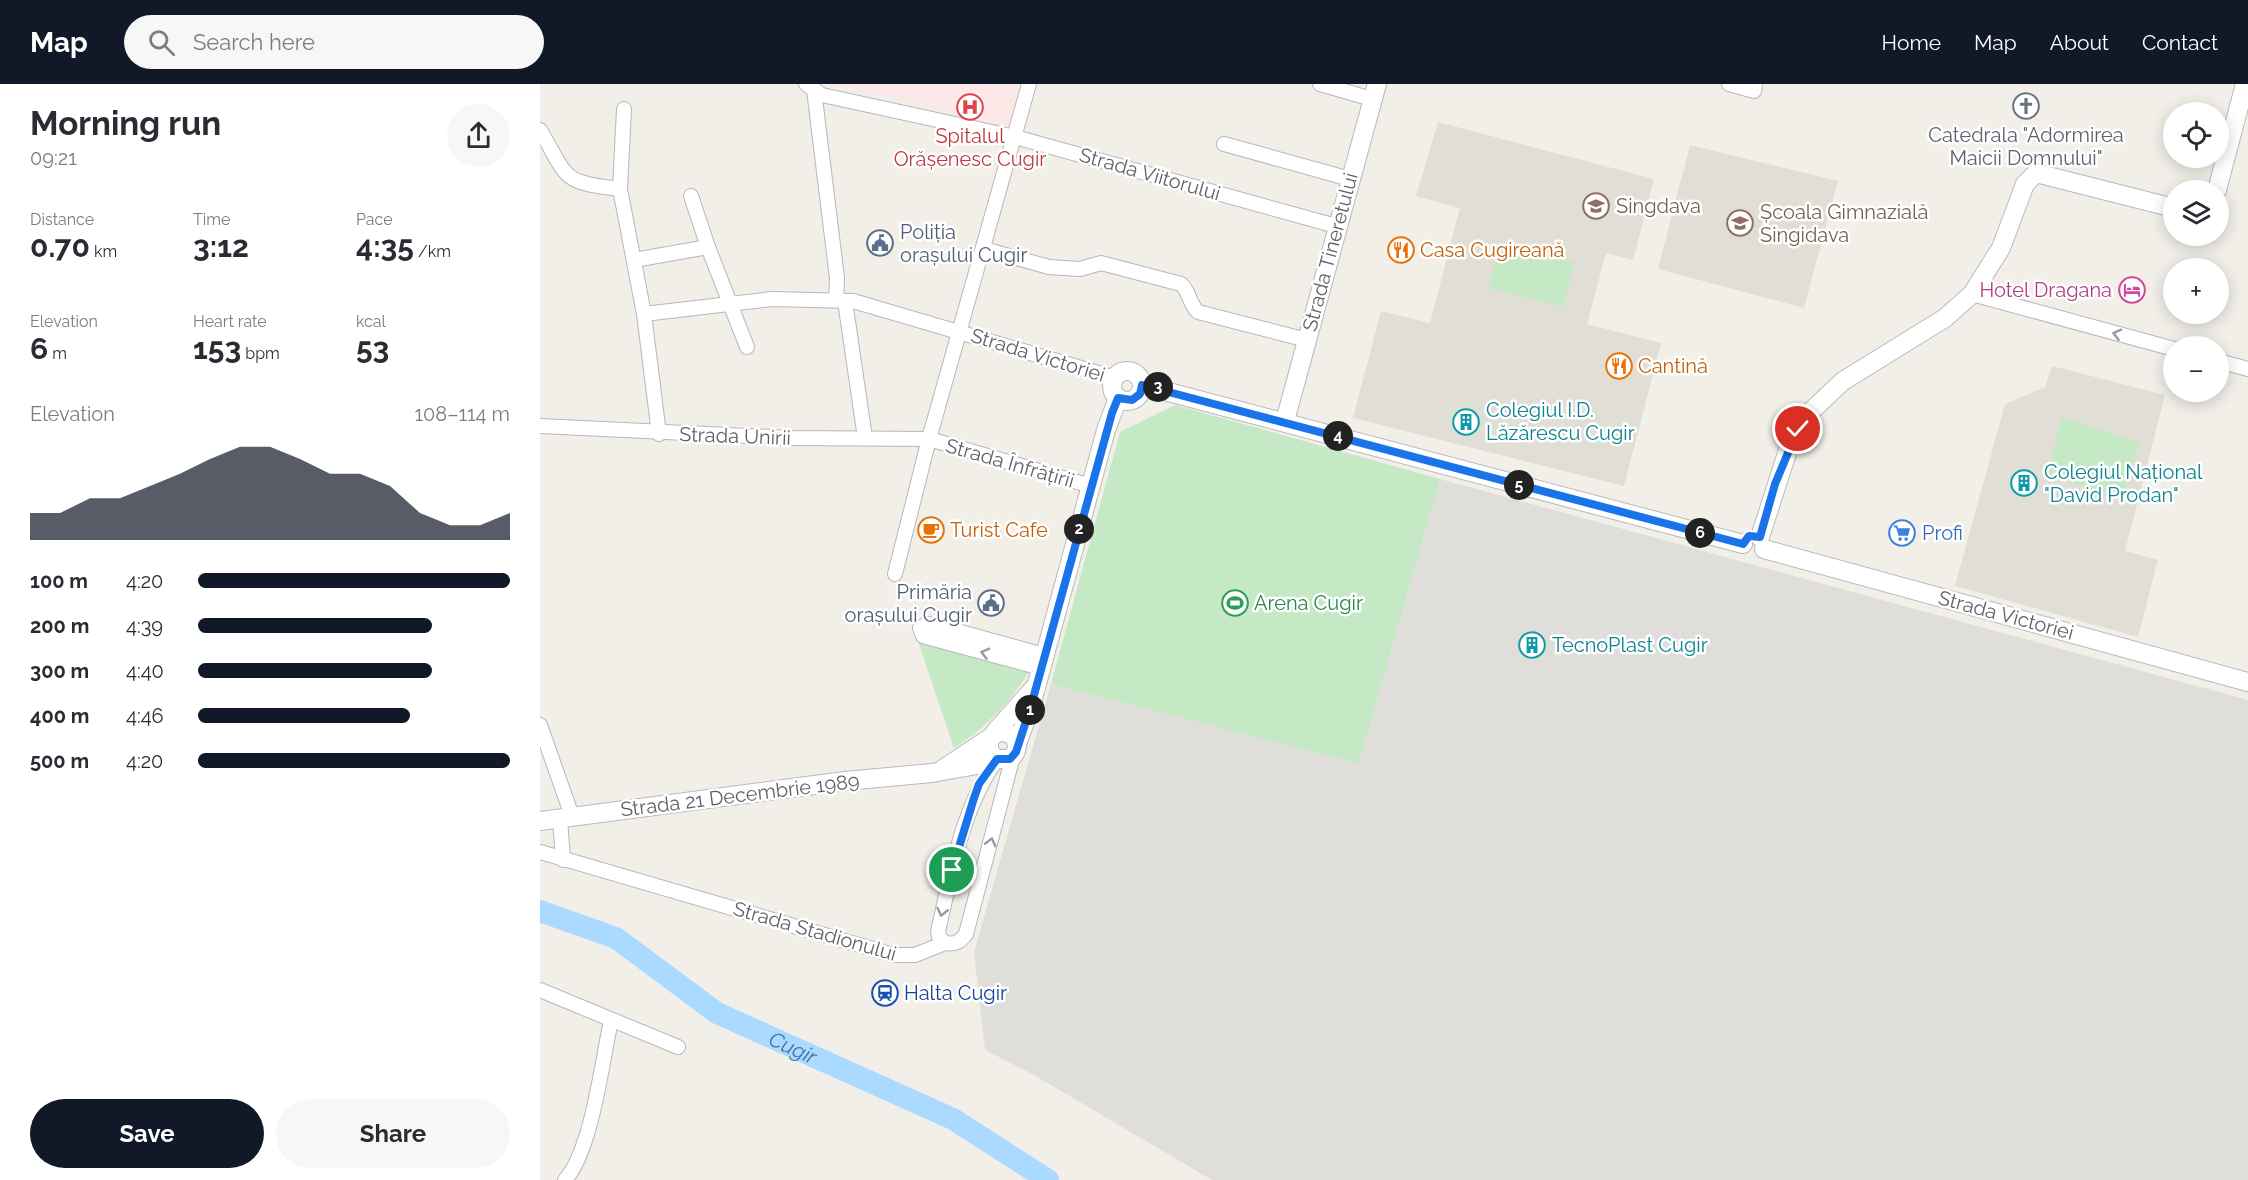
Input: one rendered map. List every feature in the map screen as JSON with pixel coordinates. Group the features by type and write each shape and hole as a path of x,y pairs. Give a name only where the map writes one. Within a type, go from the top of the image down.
{"main road":[{"path":"2220,180 2245,84"},
{"name":"Strada Tineretului","path":"1285,422 1336,226 1375,92"},
{"path":"1755,543 1789,447 1808,414 1843,381 1945,318 1972,294 2001,248 2025,184 2037,173 2163,205"},
{"path":"1122,372 1131,372 1138,376 1142,385 1140,394 1132,400 1118,398 1113,391 1115,378 1122,372"},
{"name":"Strada Victoriei","path":"1142,385 1755,543 2247,678"},
{"path":"1001,748 1041,669 1106,430 1118,398"},
{"name":"Strada 21 Decembrie 1989","path":"540,821 844,781 940,771 1001,748"}],"street":[{"path":"895,574 929,439 1029,84"},
{"path":"1320,84 1375,92"},
{"path":"1729,84 1755,87"},
{"path":"814,90 840,300 865,438"},
{"name":"Strada Viitorului","path":"814,90 1015,137 1336,226"},
{"path":"624,109 620,189 644,314 659,434"},
{"path":"540,129 565,174 573,180 582,184 620,189"},
{"path":"1224,144 1350,179"},
{"path":"691,196 747,347"},
{"path":"634,260 708,247"},
{"path":"984,249 1049,267 1080,269 1101,263 1181,284 1188,290 1192,307 1198,312 1307,340"},
{"path":"1972,294 2163,346"},
{"name":"Strada Victoriei","path":"644,314 772,299 840,300 961,332 1115,378"},
{"name":"Strada Unirii","path":"540,426 659,434 929,439"},
{"name":"Strada Înfrățirii","path":"929,439 1091,486"},
{"path":"932,632 1041,669"},
{"path":"540,725 566,817 563,860"},
{"path":"945,943 939,937 938,931 967,816 979,784 1001,748"},
{"name":"Strada Stadionului","path":"540,852 893,955 915,955 945,943 952,944 961,941 966,934 1001,748"},
{"path":"540,990 678,1047"},
{"path":"565,1180 574,1168 584,1142 611,1021"}],"shaded area":[{"name":"Spitalul Orășenesc Cugir","path":"839,84 1022,84 1009,129"},
{"path":"1438,122 1654,179 1633,260 1606,253 1587,324 1661,343 1624,486 1353,418 1381,311 1430,323 1460,208 1416,196"},
{"path":"1690,145 1838,181 1804,308 1658,269"},
{"path":"2052,366 2163,394 2163,402 2125,551 2158,560 2138,637 1955,586 2005,404 2045,387"},
{"path":"1440,479 2248,700 2248,1180 1212,1180 1034,1075 985,1050 974,952 1051,684 1359,764"}],"green space":[{"path":"1500,243 1574,262 1563,307 1489,288"},
{"path":"1175,405 1440,479 1359,764 1051,684 1120,432"},
{"path":"2062,418 2139,442 2123,498 2047,475"},
{"path":"918,641 1030,670 997,713 977,732 954,748"}],"waterway":[{"name":"Cugir","path":"540,911 616,938 717,1013 953,1119 1048,1180"}],"place":[{"name":"Catedrala \"Adormirea Maicii Domnului\"","path":"2026,106"},
{"name":"Spitalul Orășenesc Cugir","path":"970,107"},
{"name":"Singdava","path":"1596,206"},
{"name":"Școala Gimnazială Singidava","path":"1740,223"},
{"name":"Poliția orașului Cugir","path":"880,243"},
{"name":"Casa Cugireană","path":"1401,250"},
{"name":"Hotel Dragana","path":"2132,290"},
{"name":"Cantină","path":"1619,366"},
{"name":"Colegiul I.D. Lăzărescu Cugir","path":"1466,422"},
{"name":"Colegiul Național \"David Prodan\"","path":"2024,483"},
{"name":"Turist Cafe","path":"931,530"},
{"name":"Profi","path":"1902,533"},
{"name":"Primăria orașului Cugir","path":"991,603"},
{"name":"Arena Cugir","path":"1235,603"},
{"name":"TecnoPlast Cugir","path":"1532,645"},
{"name":"Halta Cugir","path":"885,993"}],"route":[{"path":"952,870 967,816 979,784 997,759 1010,759 1016,752 1031,706 1112,413 1118,398 1127,401 1136,398 1142,390 1142,385 1163,388 1743,544 1749,536 1760,537 1775,484 1798,429"}]}
